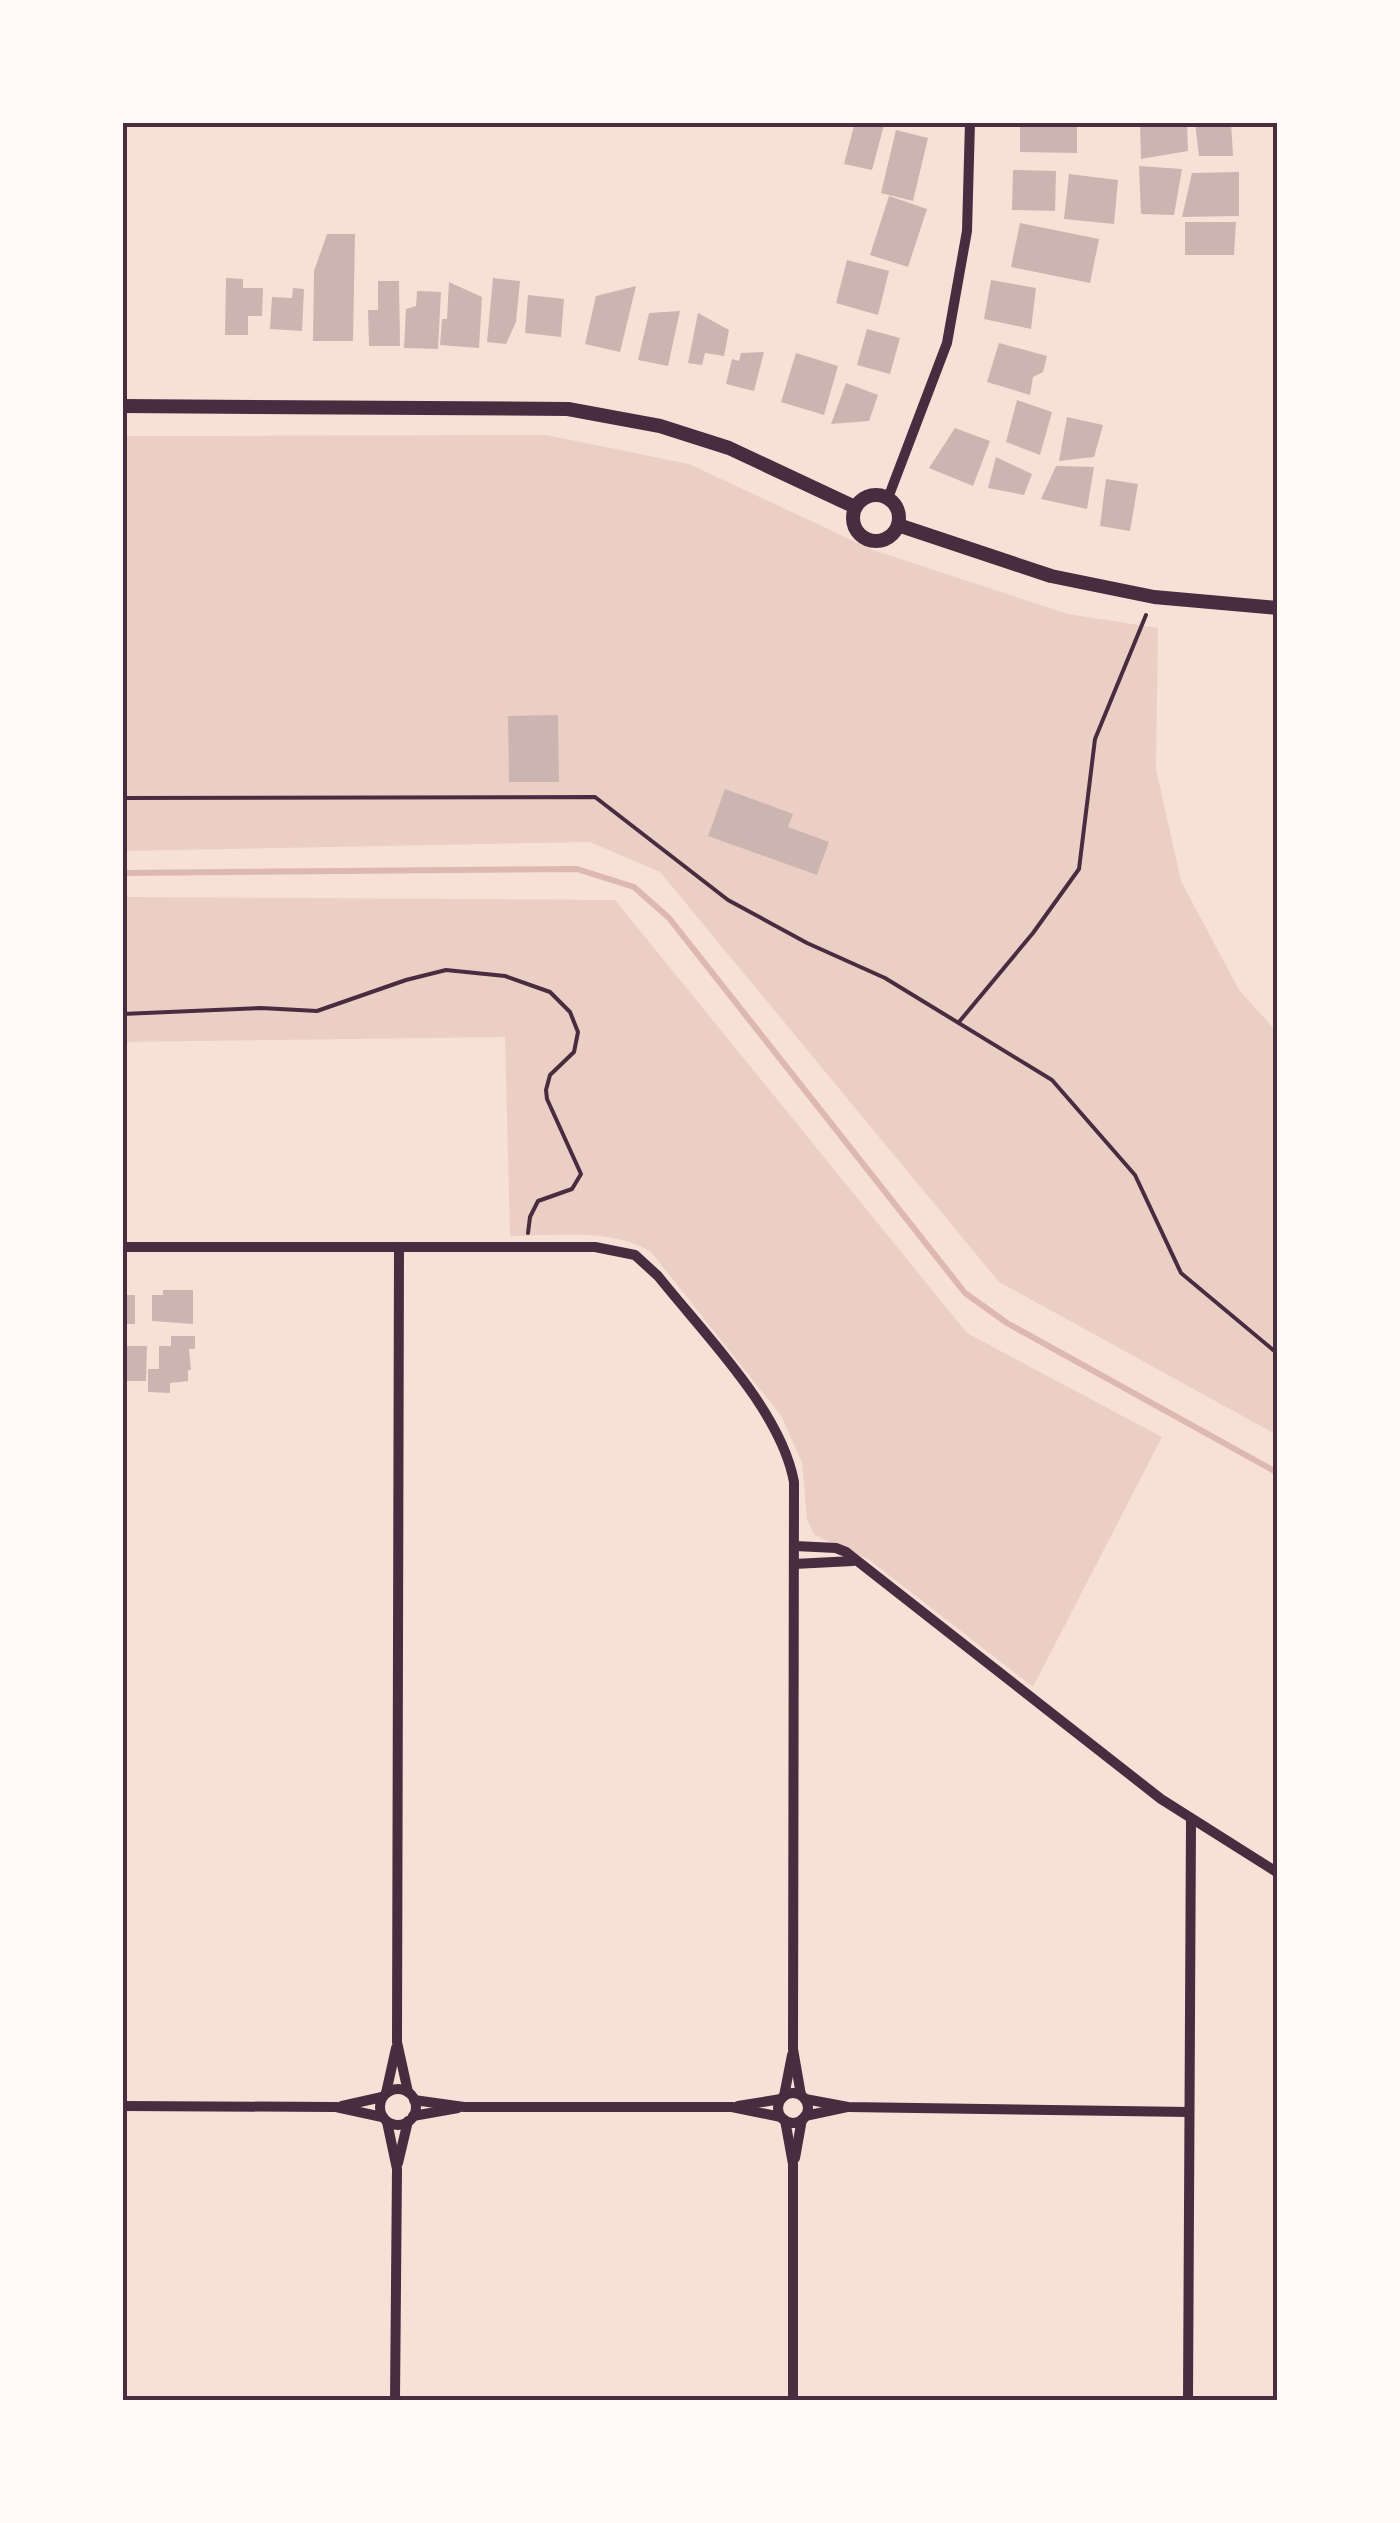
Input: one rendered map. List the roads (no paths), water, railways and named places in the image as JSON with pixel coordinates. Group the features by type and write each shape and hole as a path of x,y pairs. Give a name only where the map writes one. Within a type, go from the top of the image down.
{"street":[{"path":"888,498 948,342 967,231 970,122"},
{"path":"122,406 568,409 660,426 729,448 855,508"},
{"path":"866,497 888,498 897,509 898,525 887,538 871,541 857,532 852,516 855,508 866,497"},
{"path":"898,525 1051,576 1154,597 1278,608"},
{"path":"122,1248 624,1250 636,1254 658,1276 777,1428 794,1482 795,1546 793,2049 778,2108 793,2164 792,2400"},
{"path":"397,2168 411,2119 411,2096 398,2042 400,1248"},
{"path":"795,1546 846,1552 1191,1821 1278,1873"},
{"path":"794,1564 855,1561"},
{"path":"1188,2400 1191,1821"},
{"path":"395,2400 397,2168 380,2107 398,2042"},
{"path":"793,2049 808,2107 793,2164"},
{"path":"336,2107 397,2089 411,2096 464,2107 732,2108 794,2122 848,2107"},
{"path":"732,2108 792,2093 848,2107 1189,2112"},
{"path":"122,2106 336,2107 398,2125 464,2107"}],"waterway":[{"path":"122,873 577,869 634,887 669,918 965,1293 1007,1323 1278,1473"}]}
